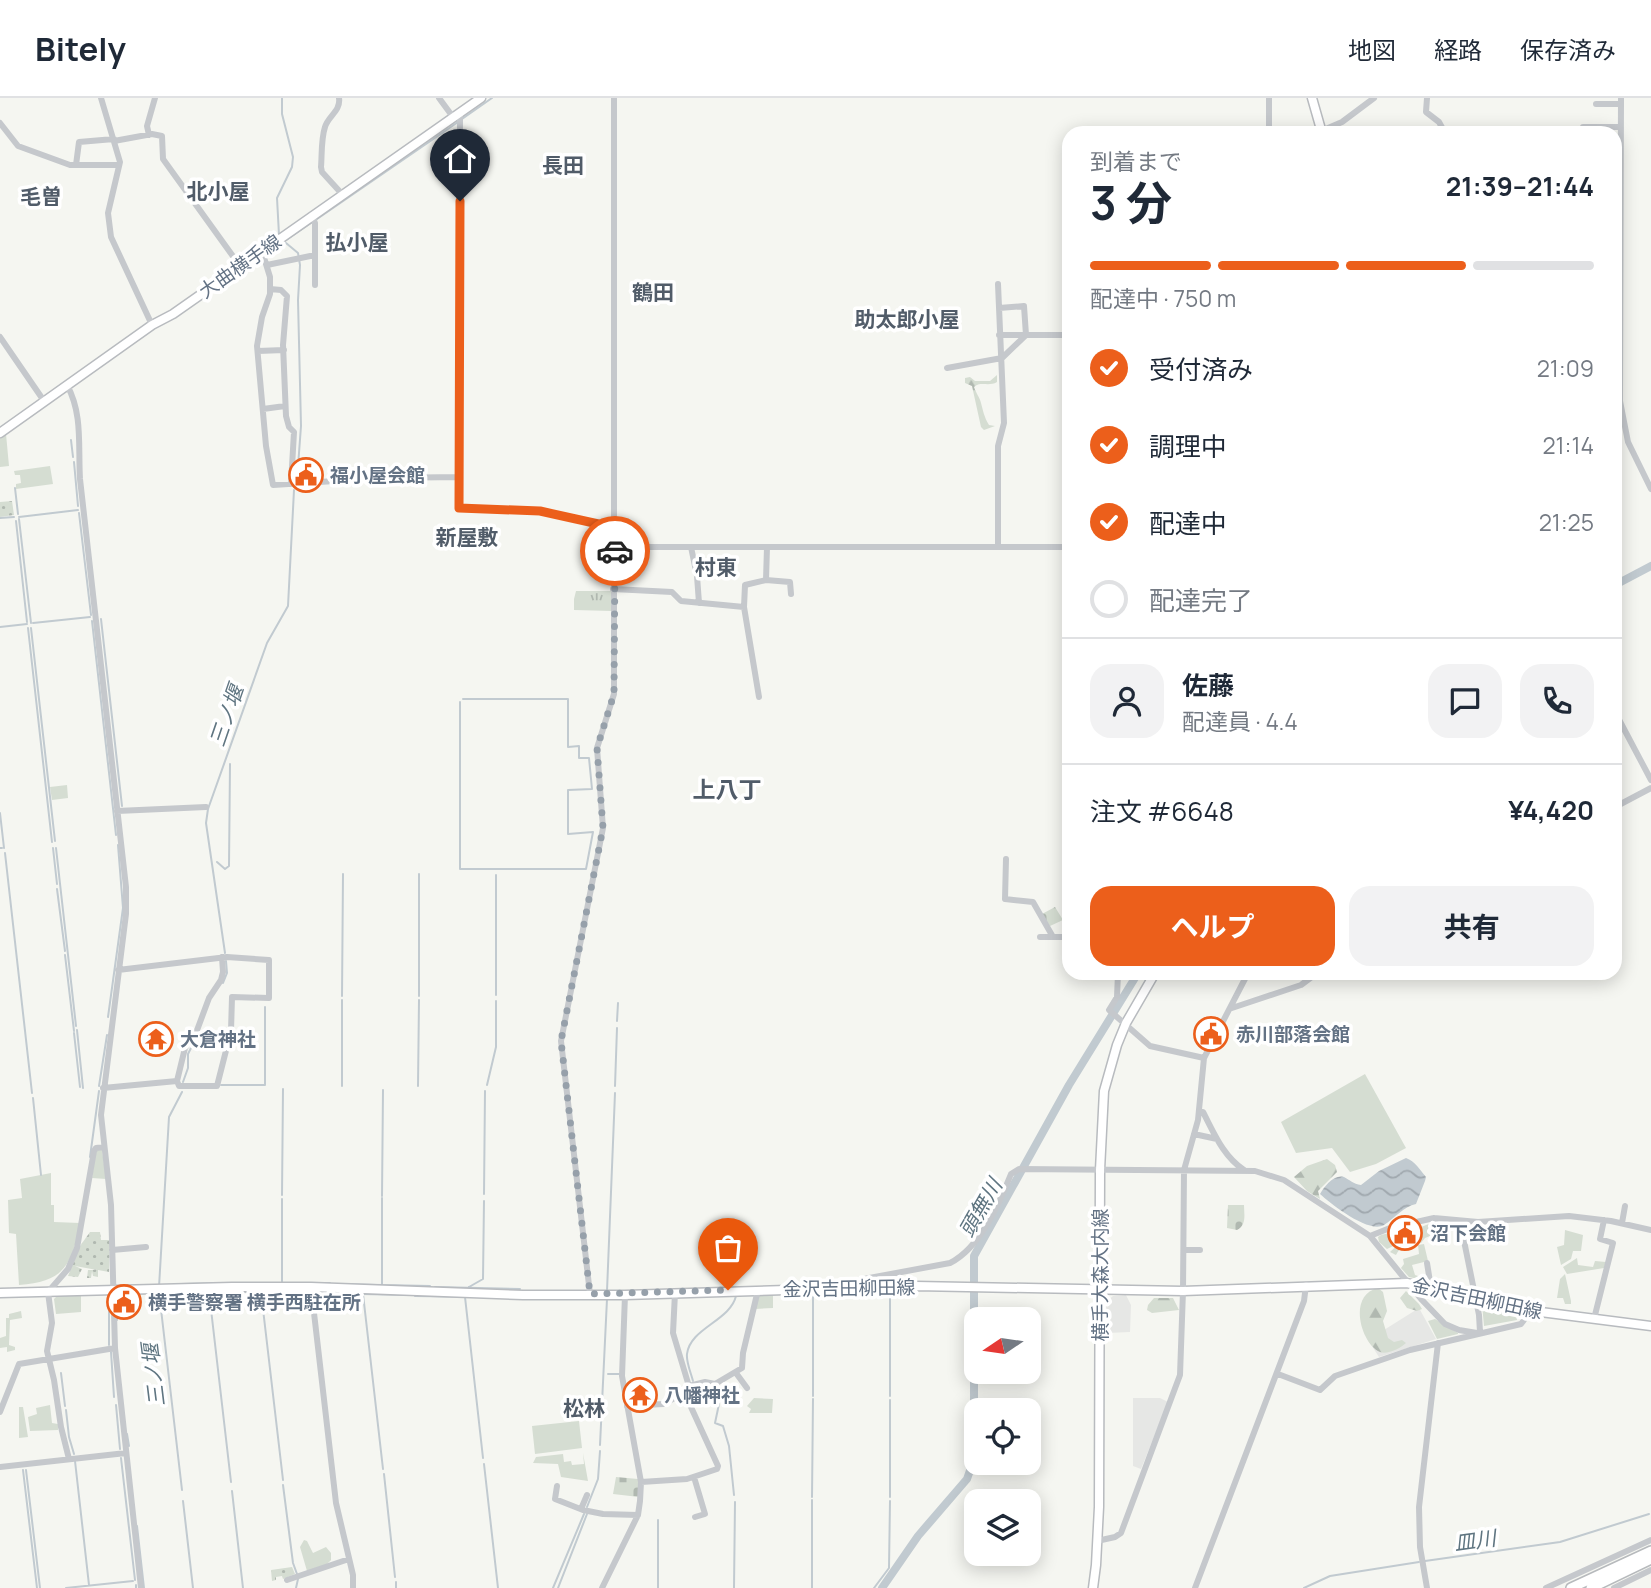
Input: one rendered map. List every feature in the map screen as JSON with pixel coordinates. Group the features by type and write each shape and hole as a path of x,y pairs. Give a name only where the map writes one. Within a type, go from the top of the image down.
{"highway":[{"path":"1571,1588 1651,1551"},
{"path":"1591,1588 1651,1559"}],"main road":[{"name":"大曲横手線","path":"0,433 481,98"},
{"path":"1312,98 1320,126"},
{"name":"横手大森大内線","path":"1093,1588 1097,1541 1100,1170 1104,1091 1116,1045 1151,980"},
{"name":"金沢吉田柳田線","path":"0,1293 311,1287 455,1293 590,1294 916,1286 1184,1291 1407,1283 1525,1310 1651,1326"}],"street":[{"path":"101,98 119,165 108,223 120,258 152,325"},
{"path":"149,135 147,126 155,98"},
{"path":"339,98 340,103 325,126 321,167 322,172 342,194"},
{"path":"439,98 457,114 459,508 540,511 612,527 614,530"},
{"path":"590,1294 561,1041 603,828 597,748 614,694 614,98"},
{"path":"1269,98 1269,126"},
{"path":"1334,126 1374,98"},
{"path":"1427,98 1426,111 1441,126"},
{"path":"1596,104 1621,101 1621,126"},
{"path":"0,123 18,146 76,165 119,165"},
{"path":"76,165 79,142 162,136 163,159 240,265"},
{"path":"312,215 315,223 315,285"},
{"path":"262,251 270,289 262,317 258,351 272,485 381,478 459,477"},
{"path":"267,265 315,254"},
{"path":"998,284 1004,423 999,446 998,547"},
{"path":"270,289 285,292 287,296 285,405 288,424 294,432 291,484"},
{"path":"999,307 1024,306 1026,335"},
{"path":"999,335 1062,335"},
{"path":"947,368 1000,358 1026,335"},
{"path":"0,337 44,401"},
{"path":"258,351 284,350"},
{"path":"67,385 74,398 79,419 79,479 126,901 101,1115 111,1205 115,1349 141,1588"},
{"path":"263,409 285,405"},
{"path":"1622,411 1628,442 1651,489"},
{"path":"615,547 1062,547"},
{"path":"691,547 699,603"},
{"path":"766,580 767,547"},
{"path":"758,697 744,607 745,585 766,580 790,582 790,594"},
{"path":"614,589 672,592 681,601 744,607"},
{"path":"1622,725 1651,780"},
{"path":"1622,803 1651,788"},
{"path":"117,811 205,807"},
{"path":"1006,859 1005,899 1033,902 1053,937"},
{"path":"1040,937 1062,937"},
{"path":"118,970 222,957 269,960 269,998 232,998 231,1031 216,1086 178,1086 177,1081 185,1048 196,1033 209,998 221,980 222,957"},
{"path":"1118,980 1117,997 1112,1012 1150,1046 1204,1058"},
{"path":"1097,1541 1121,1533 1176,1387 1181,1354 1184,1291 1184,1170 1199,1112 1204,1058 1245,980"},
{"path":"1232,1008 1301,985 1308,980"},
{"path":"103,1088 177,1081"},
{"path":"1199,1112 1203,1112 1230,1158 1245,1171"},
{"path":"1194,1134 1217,1139"},
{"path":"69,1459 48,1359 52,1323 48,1292 68,1269 77,1248 94,1151 104,1147"},
{"path":"851,1288 853,1281 950,1263 968,1252 1011,1174 1019,1169 1245,1171 1268,1173 1284,1180 1370,1236 1407,1283 1445,1324 1459,1331 1478,1332"},
{"path":"1622,1223 1625,1206"},
{"path":"1370,1236 1390,1228 1434,1218 1491,1222 1569,1216 1651,1230"},
{"path":"1434,1218 1438,1232"},
{"path":"1594,1320 1613,1242 1600,1238 1604,1220"},
{"path":"1460,1221 1479,1315 1478,1332"},
{"path":"112,1251 146,1247"},
{"path":"1184,1250 1200,1250"},
{"path":"1427,1263 1431,1288"},
{"path":"916,1286 920,1269"},
{"path":"1195,1588 1278,1374 1304,1301 1306,1285"},
{"path":"311,1287 336,1503 353,1575 353,1588"},
{"path":"689,1386 705,1382 715,1384 742,1368 758,1290"},
{"path":"627,1406 656,1406 685,1394 689,1386 673,1334 675,1293"},
{"path":"602,1588 638,1515 640,1482 622,1376 625,1294"},
{"path":"1278,1374 1320,1390 1335,1376 1410,1350 1521,1324 1525,1310"},
{"path":"1427,1588 1419,1507 1438,1343"},
{"path":"0,1412 19,1364 115,1349"},
{"path":"736,1373 747,1388"},
{"path":"640,1482 694,1477 717,1469 685,1394"},
{"path":"0,1466 126,1453"},
{"path":"694,1477 705,1514 695,1517"},
{"path":"557,1486 555,1499 581,1509 603,1514 638,1515"},
{"path":"581,1509 587,1495"},
{"path":"1546,1588 1651,1540"},
{"path":"287,1580 349,1559"},
{"path":"1614,1588 1651,1570"}],"shaded area":[{"path":"1126,1295 1131,1305 1130,1332 1107,1333 1106,1302 1113,1296"},
{"path":"1419,1308 1436,1339 1379,1357 1368,1340"},
{"path":"1133,1398 1160,1398 1168,1402 1141,1469 1133,1466"}],"green space":[{"path":"997,375 997,382 974,387 987,422 995,426 984,430 981,427 972,386 965,383 965,378 990,381"},
{"path":"6,434 9,466 0,467 0,438"},
{"path":"50,466 53,484 16,489 16,484 21,483 20,475 15,475 14,471"},
{"path":"12,501 14,515 0,517 0,502"},
{"path":"576,591 611,591 612,611 574,610"},
{"path":"67,785 68,798 52,800 50,787"},
{"path":"1055,907 1062,920 1050,926 1042,914"},
{"path":"149,1027 167,1027 168,1043 150,1049"},
{"path":"1365,1074 1406,1148 1376,1164 1350,1172 1332,1148 1296,1153 1281,1122"},
{"path":"96,1150 102,1150 106,1179 92,1178"},
{"path":"1327,1159 1335,1165 1337,1172 1318,1191 1320,1199 1307,1191 1294,1177 1307,1166"},
{"path":"51,1173 54,1222 80,1223 73,1250 63,1269 56,1275 46,1280 19,1285 16,1234 9,1233 8,1200 22,1198 20,1179"},
{"path":"1228,1205 1244,1205 1244,1222 1237,1230 1227,1228"},
{"path":"1431,1223 1434,1225 1435,1234 1421,1243 1406,1244 1396,1255 1390,1252 1414,1230"},
{"path":"1401,1230 1404,1241 1387,1249 1379,1242 1378,1237 1381,1235"},
{"path":"1565,1230 1583,1235 1581,1251 1573,1251 1571,1259 1561,1265 1557,1247 1564,1245"},
{"path":"90,1232 100,1232 101,1240 110,1240 109,1272 98,1270 98,1277 93,1276 92,1271 91,1278 87,1278 88,1270 97,1270 75,1266 82,1269 78,1277 68,1276 80,1246"},
{"path":"1424,1244 1428,1261 1412,1265 1415,1275 1427,1281 1409,1277 1401,1268 1403,1259 1419,1254 1418,1245"},
{"path":"1577,1258 1578,1265 1593,1267 1595,1261 1606,1262 1604,1268 1567,1274 1563,1267"},
{"path":"1565,1274 1571,1304 1565,1304 1563,1298 1557,1298 1560,1279"},
{"path":"1378,1288 1383,1292 1387,1311 1383,1321 1388,1338 1394,1342 1402,1340 1406,1343 1386,1353 1380,1352 1367,1340 1360,1320 1363,1300 1368,1292"},
{"path":"1406,1291 1422,1309 1417,1311 1407,1308 1400,1298"},
{"path":"208,1292 209,1297 174,1301 173,1293"},
{"path":"759,1292 773,1292 773,1308 755,1309"},
{"path":"81,1295 81,1312 56,1314 54,1299 57,1296"},
{"path":"1154,1298 1173,1298 1179,1310 1152,1313 1147,1310"},
{"path":"1482,1304 1516,1312 1517,1320 1484,1326"},
{"path":"21,1311 22,1318 10,1320 9,1345 15,1347 15,1350 7,1352 7,1347 0,1348 0,1338 6,1336 6,1318 9,1318 9,1314"},
{"path":"1435,1319 1458,1334 1437,1339 1428,1321"},
{"path":"648,1380 653,1383 656,1401 650,1408 633,1409 627,1402 630,1389 639,1382"},
{"path":"754,1398 773,1399 772,1413 749,1413 751,1409 747,1406"},
{"path":"50,1405 52,1423 58,1424 58,1430 30,1431 28,1417 37,1414 36,1408"},
{"path":"19,1407 23,1407 28,1437 19,1438"},
{"path":"579,1421 582,1448 535,1454 532,1426"},
{"path":"583,1453 588,1481 561,1477 558,1464 533,1463 536,1457 563,1454 564,1462 571,1461 572,1465 584,1464"},
{"path":"616,1477 638,1479 639,1497 613,1494"},
{"path":"304,1540 313,1553 326,1547 331,1553 331,1560 326,1565 307,1571 300,1547"},
{"path":"292,1567 295,1574 283,1579 282,1576 276,1577 276,1580 272,1581 271,1570"}],"water":[{"path":"1406,1158 1426,1177 1425,1181 1416,1204 1384,1225 1377,1227 1360,1222 1320,1194 1337,1177 1344,1177 1361,1185 1379,1171"}],"waterway":[{"name":"三ノ堰","path":"279,235 277,198 292,167 293,157 282,114 282,98"},
{"path":"462,119 492,98"},
{"path":"317,219 458,122"},
{"path":"267,253 311,223"},
{"name":"三ノ堰","path":"286,243 298,253 300,265 298,300 301,426 297,480"},
{"path":"71,440 73,457"},
{"path":"74,462 78,506"},
{"path":"15,488 18,514"},
{"name":"三ノ堰","path":"225,953 206,823 208,809 267,643 288,606 294,490"},
{"path":"19,517 78,510"},
{"path":"79,513 91,615"},
{"path":"0,518 14,517"},
{"path":"19,519 31,623"},
{"path":"16,521 27,622"},
{"name":"頭無川","path":"1622,581 1651,566"},
{"path":"33,623 90,617"},
{"path":"101,619 122,806"},
{"path":"92,621 116,835"},
{"path":"0,627 27,624"},
{"path":"28,628 52,842"},
{"path":"31,628 55,841"},
{"path":"460,702 460,869 586,869 593,832 568,834 568,790 592,789 589,758 579,758 579,746 568,747 568,699 463,699"},
{"path":"217,862 225,869 229,866 230,764"},
{"path":"0,813 4,848"},
{"path":"108,1017 123,908 118,845"},
{"path":"53,848 57,884"},
{"path":"56,848 76,1026"},
{"path":"5,853 32,1093"},
{"path":"342,996 343,874"},
{"path":"419,874 419,996"},
{"path":"496,875 496,995"},
{"path":"57,889 65,951"},
{"path":"65,955 74,1031"},
{"name":"三ノ堰","path":"223,983 227,973 226,961"},
{"name":"頭無川","path":"882,1588 918,1536 967,1479 974,1459 974,1256 1069,1085 1134,980"},
{"path":"342,1000 342,1086"},
{"path":"418,1086 419,1000"},
{"path":"487,1085 496,1047 496,1001"},
{"path":"617,1021 618,1003"},
{"path":"221,1085 265,1085 265,1007"},
{"path":"615,1086 617,1028"},
{"path":"77,1030 83,1088"},
{"name":"三ノ堰","path":"183,1082 188,1068 188,1054 199,1032"},
{"path":"74,1033 80,1087"},
{"path":"99,1086 107,1035"},
{"path":"282,1195 283,1089"},
{"path":"382,1196 383,1090"},
{"path":"90,1157 99,1091"},
{"path":"484,1194 485,1091"},
{"name":"三ノ堰","path":"159,1287 169,1117 182,1092"},
{"path":"607,1291 615,1093"},
{"path":"33,1098 41,1175"},
{"path":"382,1198 382,1285"},
{"path":"282,1199 282,1282"},
{"path":"469,1287 483,1279 484,1201"},
{"path":"181,1284 229,1283"},
{"path":"234,1283 287,1283"},
{"path":"317,1283 330,1283"},
{"path":"334,1284 430,1286"},
{"path":"435,1287 520,1289"},
{"name":"三ノ堰","path":"159,1292 182,1490"},
{"path":"209,1292 231,1482"},
{"path":"213,1292 306,1292"},
{"path":"261,1292 283,1480"},
{"path":"890,1292 890,1396"},
{"path":"316,1293 408,1295"},
{"path":"813,1293 813,1396"},
{"path":"363,1294 383,1469"},
{"path":"415,1296 481,1297"},
{"path":"693,1381 687,1357 690,1345 695,1337 726,1312 736,1296"},
{"path":"465,1297 483,1458"},
{"path":"600,1445 607,1299"},
{"path":"117,1307 117,1320"},
{"path":"109,1310 109,1345"},
{"path":"111,1352 114,1397"},
{"path":"61,1373 65,1406"},
{"path":"608,1374 619,1374"},
{"path":"696,1387 719,1404 715,1423 723,1426 729,1446 734,1495"},
{"path":"812,1497 813,1399"},
{"path":"890,1400 890,1497"},
{"path":"116,1405 120,1449"},
{"path":"66,1410 74,1454"},
{"path":"127,1434 129,1446"},
{"path":"587,1507 598,1479 600,1451"},
{"path":"121,1458 135,1580"},
{"path":"75,1461 89,1585"},
{"path":"484,1464 498,1588"},
{"path":"23,1470 37,1588"},
{"path":"26,1470 40,1588"},
{"path":"384,1474 395,1577"},
{"path":"283,1485 293,1563 297,1574"},
{"path":"232,1491 243,1588"},
{"path":"812,1500 812,1588"},
{"name":"三ノ堰","path":"183,1501 193,1588"},
{"path":"874,1588 889,1568 890,1501"},
{"path":"734,1588 735,1502"},
{"path":"553,1588 584,1514"},
{"path":"558,1588 587,1514"},
{"name":"皿川","path":"1425,1561 1560,1542 1649,1514"},
{"path":"658,1520 658,1588"},
{"path":"137,1526 144,1588"},
{"name":"皿川","path":"1304,1588 1330,1576 1419,1562"},
{"path":"296,1588 298,1579"},
{"path":"66,1588 133,1581"},
{"path":"396,1582 396,1588"}],"way so far":[{"path":"615,551 614,694 597,748 603,828 561,1041 590,1294 728,1290"}],"place":[{"name":"福小屋会館","path":"306,475"},
{"name":"赤川部落会館","path":"1211,1034"},
{"name":"大倉神社","path":"156,1039"},
{"name":"沼下会館","path":"1405,1233"},
{"name":"横手警察署 横手西駐在所","path":"124,1302"},
{"name":"八幡神社","path":"640,1395"}],"district":[{"name":"長田","path":"563,166"},
{"name":"北小屋","path":"218,192"},
{"name":"毛曽","path":"41,197"},
{"name":"払小屋","path":"357,243"},
{"name":"鶴田","path":"653,293"},
{"name":"助太郎小屋","path":"907,320"},
{"name":"新屋敷","path":"467,538"},
{"name":"村東","path":"716,568"},
{"name":"上八丁","path":"727,790"},
{"name":"松林","path":"584,1409"}],"route":[{"path":"460,201 459,508 540,511 612,527 615,551"}]}
